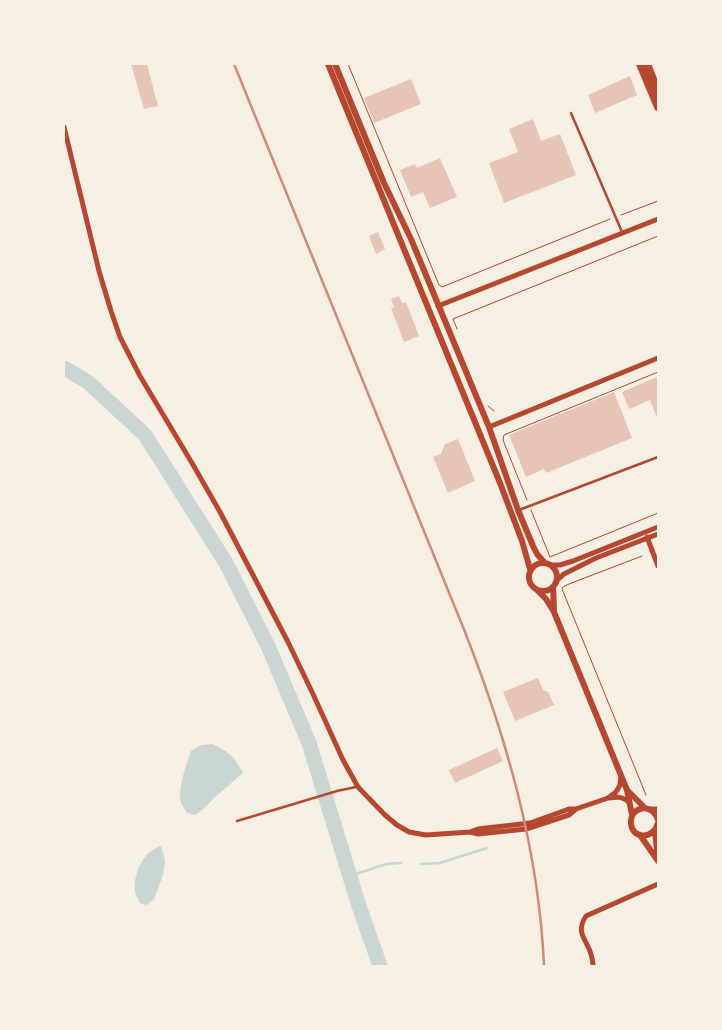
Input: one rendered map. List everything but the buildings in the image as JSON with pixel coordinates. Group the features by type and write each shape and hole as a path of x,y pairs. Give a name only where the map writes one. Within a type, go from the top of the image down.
{"main road":[{"path":"640,64 658,107"},
{"path":"646,64 658,92"}],"street":[{"path":"328,64 500,483 522,541 530,569"},
{"path":"335,64 384,183 411,239 489,427 518,510 537,554 548,561 560,565 658,526"},
{"path":"64,127 99,271 120,337 140,376 220,512 288,642 342,760 358,787 389,819 401,828 409,832 432,835 525,824 608,798 620,796 630,802"},
{"path":"450,360 448,346 435,312 438,306 658,218"},
{"path":"410,265 412,282"},
{"path":"500,483 497,467 487,441 487,430 489,427 658,358"},
{"path":"645,532 658,566"},
{"path":"554,612 553,587 564,574 596,558 658,534"},
{"path":"548,561 535,564 530,569 528,574 530,584 546,599 554,612 627,790 632,815 632,827 658,861"},
{"path":"548,561 556,572 557,580"},
{"path":"537,590 545,591 553,587"},
{"path":"608,798 616,792 620,785 621,774"},
{"path":"627,790 656,814 658,861"},
{"path":"632,815 638,810 647,808 658,809"},
{"path":"640,835 648,835 657,825"},
{"path":"593,966 592,955 581,929 582,922 586,916 658,884"}],"lane":[{"path":"572,113 623,233"},
{"path":"518,510 658,457"},
{"path":"237,822 337,791 358,787"}],"path":[{"path":"348,64 439,286 442,287 658,201"},
{"path":"453,319 658,236"},
{"path":"658,372 504,434 503,440 548,561 658,513"},
{"path":"642,556 569,584 562,589 646,795"}],"shaded area":[{"path":"212,744 231,755 243,773 205,808 195,815 187,813 181,802 180,793 189,755 191,751 201,745"},
{"path":"161,846 165,861 163,875 154,899 147,905 140,903 135,892 135,885 140,864 149,853"}],"waterway":[{"path":"64,368 88,382 145,435 226,563 268,646 309,743 359,906 380,966"},
{"path":"421,864 440,863 487,848"},
{"path":"350,876 386,864 401,863"}],"railway":[{"path":"234,64 480,672 507,754 528,838 541,923 544,966"}]}
